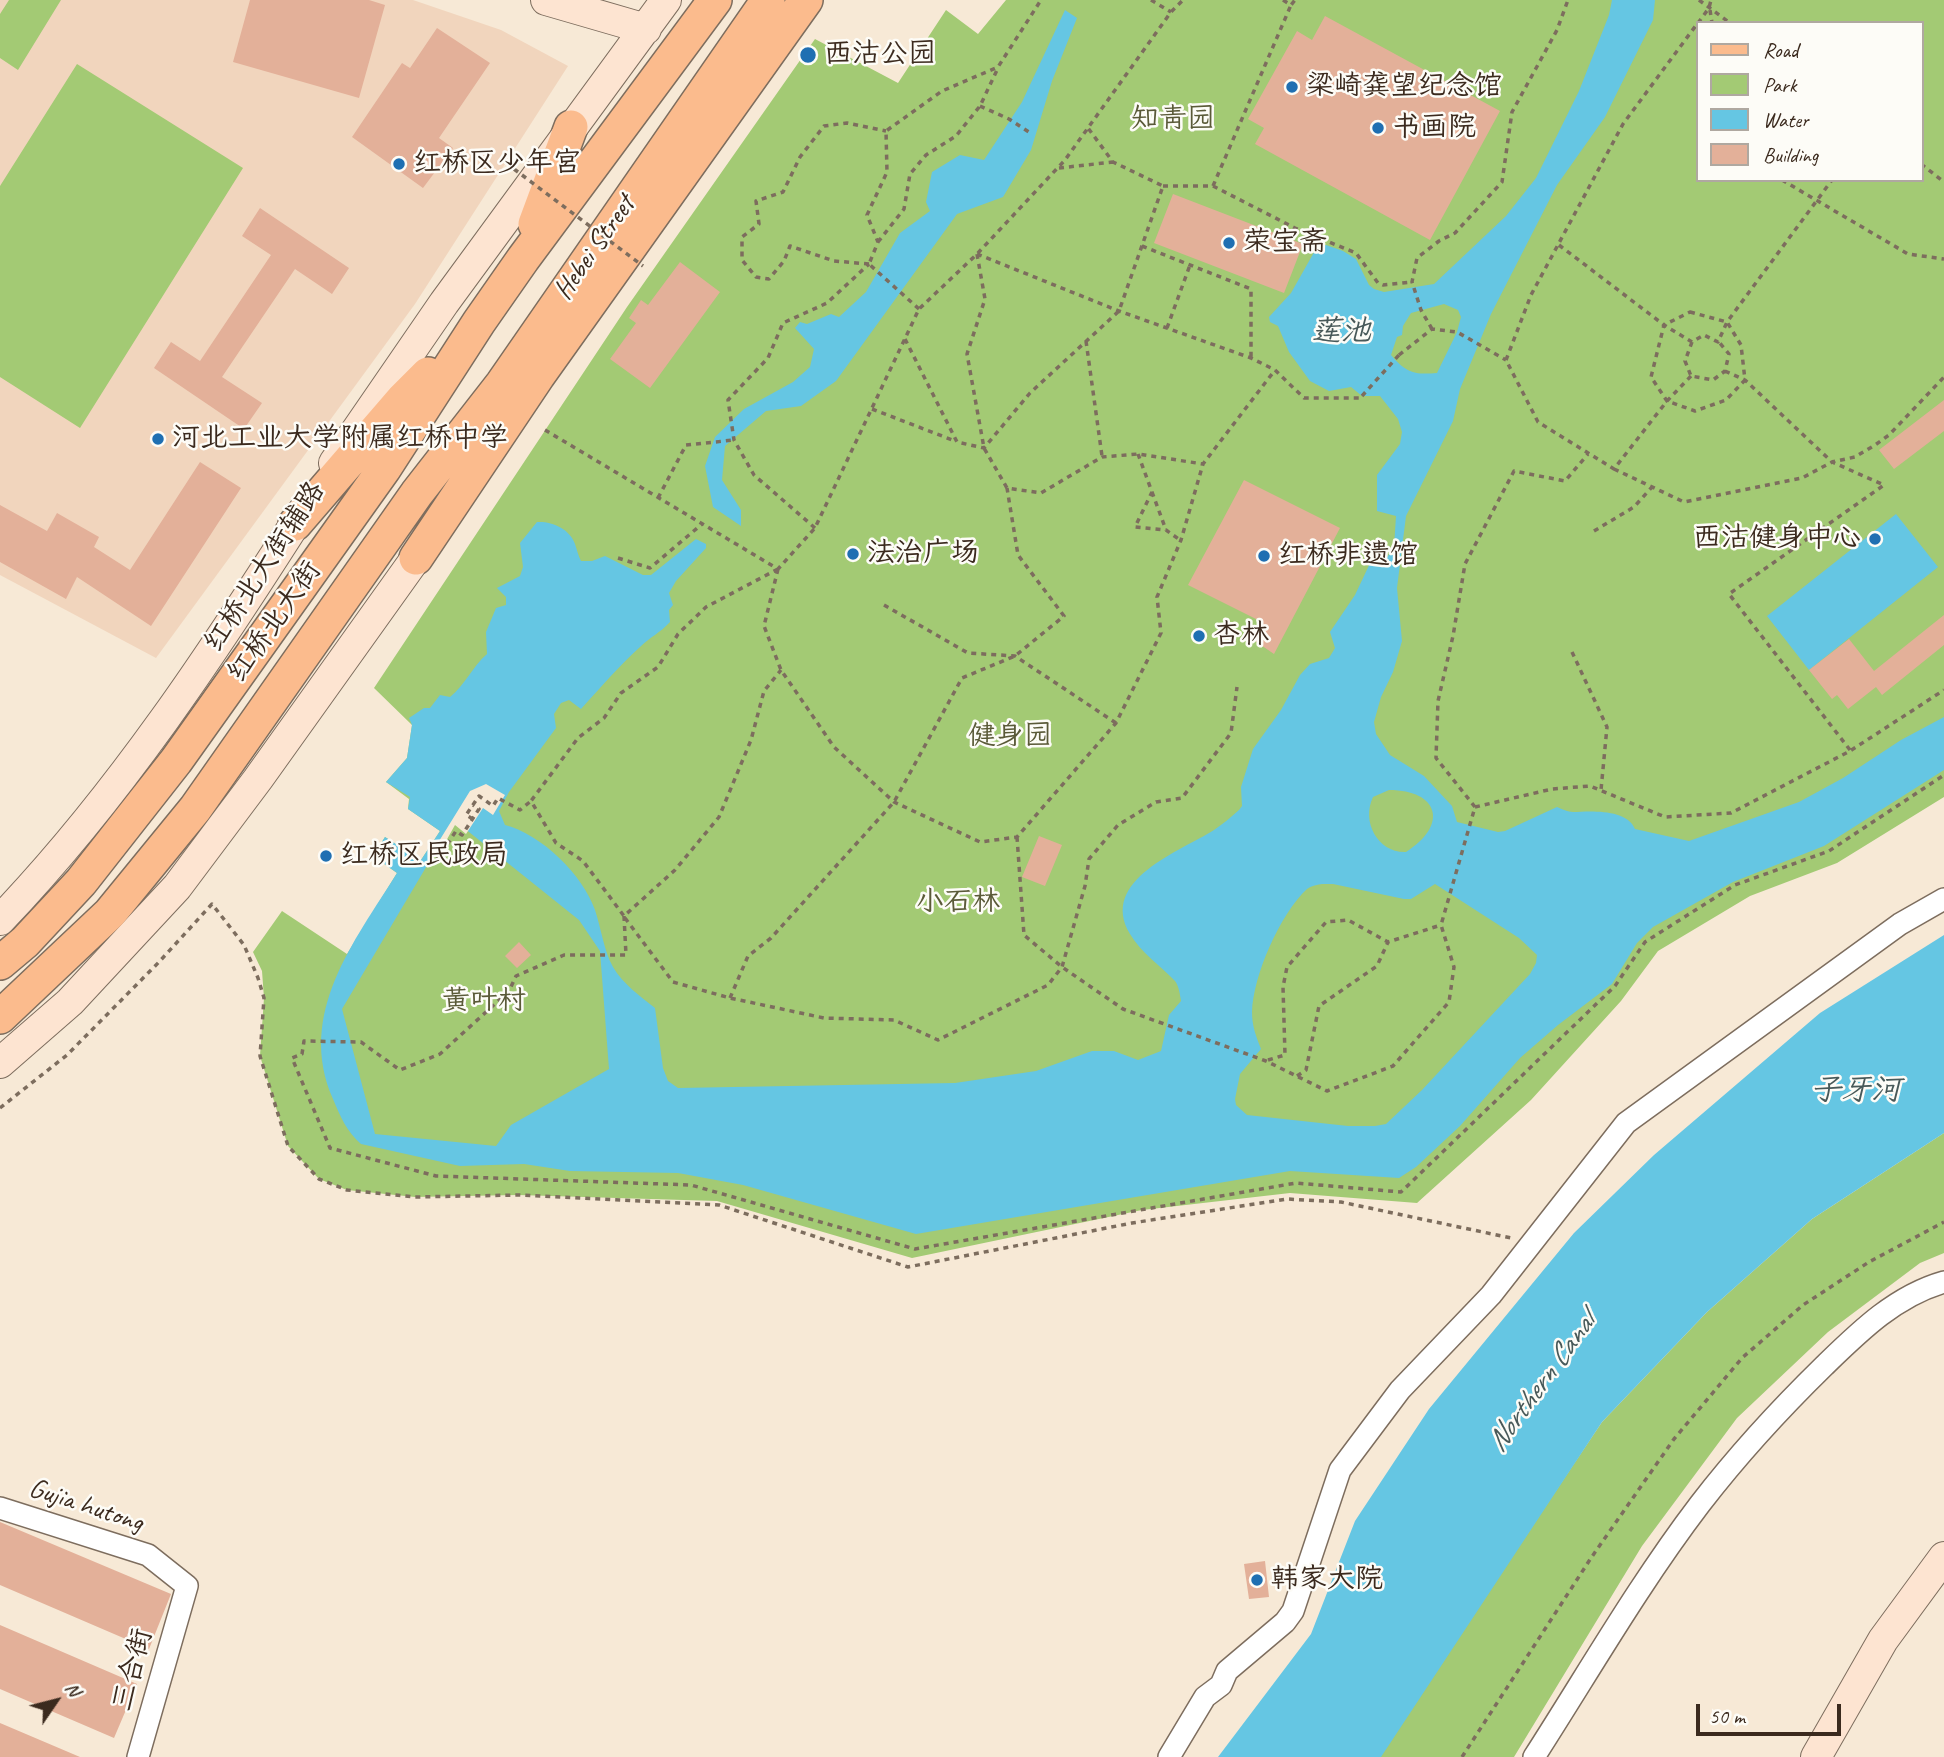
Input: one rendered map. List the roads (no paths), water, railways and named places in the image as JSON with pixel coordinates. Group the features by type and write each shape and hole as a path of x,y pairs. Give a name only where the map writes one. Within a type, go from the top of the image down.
{"main road":[{"path":"546,0 646,30"},
{"name":"红桥北大街辅路","path":"0,920 42,876 149,739 295,524 357,426 571,127 666,0"},
{"path":"523,260 715,0"},
{"name":"Hebei Street","path":"417,493 502,384 768,0"},
{"path":"0,1063 70,1002 177,887 416,558 538,376 806,0"},
{"path":"523,260 571,127"},
{"name":"红桥北大街","path":"0,963 25,943 81,882 176,761 384,469 479,322 523,260"},
{"path":"295,524 402,400 479,322"},
{"path":"416,558 437,506 502,384"},
{"name":"红桥北大街","path":"0,1017 110,912 155,859 202,799 417,493"},
{"path":"1816,1757 1883,1640 1944,1557"}],"street":[{"path":"1169,1757 1205,1697 1221,1685 1227,1671 1285,1622 1293,1611 1340,1470 1400,1390 1491,1295 1626,1123 1900,923 1944,899"},
{"path":"1534,1757 1668,1549 1734,1462 1806,1384 1870,1322 1901,1301 1944,1282"},
{"name":"Gujia hutong","path":"0,1507 148,1555 185,1592"},
{"name":"三合街","path":"138,1757 185,1592"}],"water":[{"name":"莲池","path":"1612,0 1655,0 1653,20 1605,117 1557,185 1491,314 1460,389 1453,421 1406,516 1397,588 1402,641 1374,722 1376,734 1390,755 1424,776 1452,806 1457,822 1498,832 1557,807 1571,812 1617,815 1631,822 1635,829 1689,841 1799,802 1944,717 1944,770 1824,846 1733,882 1653,927 1637,943 1612,984 1520,1058 1460,1126 1416,1167 1399,1178 1290,1171 916,1234 743,1185 678,1173 570,1171 524,1164 460,1166 361,1144 356,1139 338,1112 323,1068 321,1038 326,1008 348,952 397,873 373,856 385,837 421,860 440,831 408,809 410,797 386,782 407,758 412,725 409,718 424,708 430,708 440,695 450,697 487,654 486,632 496,608 506,605 506,597 497,588 520,576 523,567 520,543 537,522 549,523 565,530 573,539 581,561 592,561 605,556 643,575 651,575 696,539 706,544 706,548 676,581 669,593 673,605 669,610 670,622 632,654 581,709 569,700 561,703 554,714 556,728 509,792 499,811 505,825 533,837 559,858 581,883 595,910 613,967 627,984 655,1008 663,1068 668,1081 678,1088 955,1083 1036,1071 1092,1051 1114,1051 1138,1060 1161,1051 1169,1015 1181,1001 1179,991 1175,981 1145,953 1130,934 1123,915 1125,898 1134,883 1148,870 1214,830 1239,810 1242,806 1241,787 1253,749 1281,710 1300,675 1310,664 1329,658 1335,648 1330,632 1355,595 1372,559 1386,559 1394,547 1396,516 1377,511 1377,475 1400,444 1402,432 1398,419 1380,396 1362,396 1351,387 1329,391 1310,381 1289,352 1278,326 1270,322 1269,317 1291,293 1317,247 1326,245 1356,259 1369,285 1374,289 1384,292 1434,284 1506,216 1536,178 1579,91 1609,15","holes":["1444,304 1458,310 1461,317 1457,332 1437,373 1411,372 1391,355 1397,337 1402,335 1403,326 1411,313","1389,790 1419,796 1428,802 1432,811 1433,821 1429,831 1406,852 1387,847 1380,842 1371,826 1369,816 1373,797","454,820 579,920 600,951 609,1069 511,1125 496,1146 375,1134 342,1009","1320,884 1333,884 1404,899 1411,899 1435,884 1519,938 1537,955 1530,974 1422,1090 1386,1124 1348,1126 1247,1115 1236,1105 1240,1074 1261,1049 1252,1012 1263,964 1287,914 1307,889"]},
{"path":"1065,10 1077,18 1052,81 1031,150 1003,197 957,214 836,381 801,406 766,411 725,446 722,480 741,510 741,526 713,507 705,466 715,437 744,409 793,382 810,367 814,349 795,328 800,322 807,324 831,314 839,317 866,292 900,233 930,211 926,202 932,172 960,155 984,160 1022,102"},
{"path":"1896,514 1938,567 1809,670 1767,616"},
{"name":"子牙河","path":"1944,935 1944,1133 1812,1219 1707,1312 1602,1422 1381,1757 1218,1757 1311,1634 1355,1521 1429,1409 1574,1233 1654,1155 1820,1013"}],"place":[{"name":"西沽公园","path":"808,55"},
{"name":"梁崎龚望纪念馆","path":"1292,87"},
{"name":"书画院","path":"1378,128"},
{"name":"红桥区少年宫","path":"399,164"},
{"name":"荣宝斋","path":"1229,243"},
{"name":"河北工业大学附属红桥中学","path":"158,439"},
{"name":"西沽健身中心","path":"1875,539"},
{"name":"法治广场","path":"853,554"},
{"name":"红桥非遗馆","path":"1264,556"},
{"name":"杏林","path":"1199,636"},
{"name":"红桥区民政局","path":"326,856"},
{"name":"韩家大院","path":"1257,1580"}],"park label":[{"name":"知青园","path":"1173,120"},
{"name":"健身园","path":"1010,737"},
{"name":"小石林","path":"958,903"},
{"name":"黄叶村","path":"484,1002"}],"water label":[{"name":"Northern Canal","path":"1542,1383"}]}
